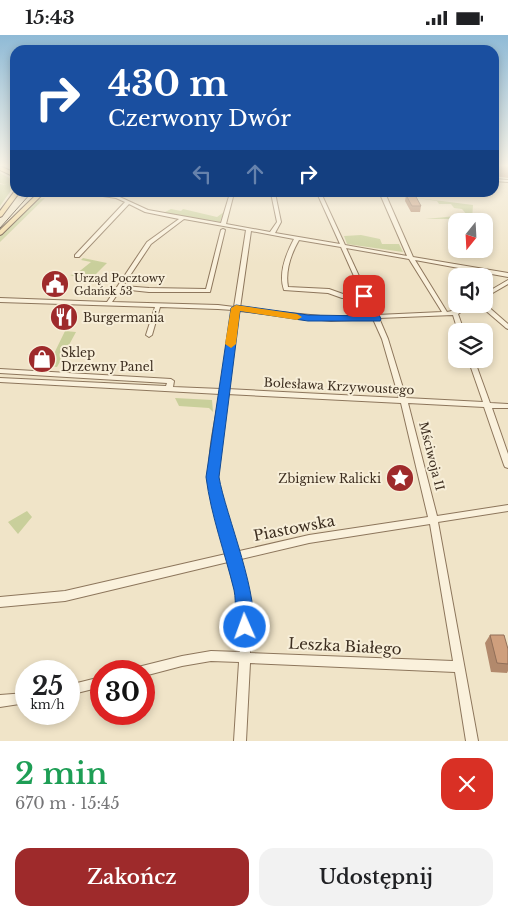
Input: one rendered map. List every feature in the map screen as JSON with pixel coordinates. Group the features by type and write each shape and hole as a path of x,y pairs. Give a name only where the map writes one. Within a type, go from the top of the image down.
{"main road":[{"path":"0,215 12,199"},
{"path":"0,233 36,199"}],"street":[{"path":"122,199 152,213 223,227 249,229 508,275"},
{"path":"120,287 149,290 208,291 230,199"},
{"path":"272,233 279,222 274,199"},
{"name":"Mściwoja II","path":"322,199 385,339 403,401 434,519 472,741"},
{"path":"386,199 411,257 446,314"},
{"path":"77,256 128,202"},
{"path":"108,303 152,240 183,218"},
{"path":"240,741 245,656 244,604 213,484 213,465 249,229"},
{"path":"298,238 290,251 287,261 286,289 329,291 342,296 366,296"},
{"path":"493,290 508,281"},
{"path":"0,301 236,308 314,319 376,319 455,313 459,323"},
{"path":"149,335 158,305"},
{"path":"492,313 508,327"},
{"path":"474,368 508,465"},
{"name":"Bolesława Krzywoustego","path":"0,371 171,381 169,388"},
{"name":"Bolesława Krzywoustego","path":"0,379 508,406"},
{"name":"Piastowska","path":"0,602 65,596 309,539 508,509"},
{"name":"Leszka Białego","path":"155,668 204,657 245,656 460,667"},
{"path":"0,701 15,699"}],"green space":[{"path":"0,199 5,199 0,206"},
{"path":"39,199 44,199 0,242 0,236"},
{"path":"423,199 473,205 472,213 465,213 462,209 454,208 451,204 439,204 437,201"},
{"path":"171,209 181,211 183,209 217,217 224,212 220,222 163,213"},
{"path":"448,217 448,219 425,219"},
{"path":"361,235 380,239 382,244 399,244 403,252 347,244 344,236"},
{"path":"83,258 107,263 89,281 70,275 76,274 91,262 81,260"},
{"path":"65,331 76,332 57,367 48,366"},
{"path":"175,398 212,400 213,412 209,408 179,406"},
{"path":"27,511 32,517 18,534 8,522"}],"building":[{"path":"408,199 417,199 421,206 412,206"},
{"path":"490,635 504,635 508,649 508,664 497,663"}],"tram line":[{"path":"0,228 26,199"}],"slow traffic":[{"path":"231,344 236,308 297,317"}],"place":[{"name":"Urząd Pocztowy Gdańsk 53","path":"55,284"},
{"name":"Burgermania","path":"64,317"},
{"name":"Sklep Drzewny Panel","path":"42,359"},
{"name":"Zbigniew Ralicki","path":"400,478"}],"route":[{"path":"245,627 242,593 213,484 214,453 236,308 308,318 376,319 366,296 364,296"}]}
